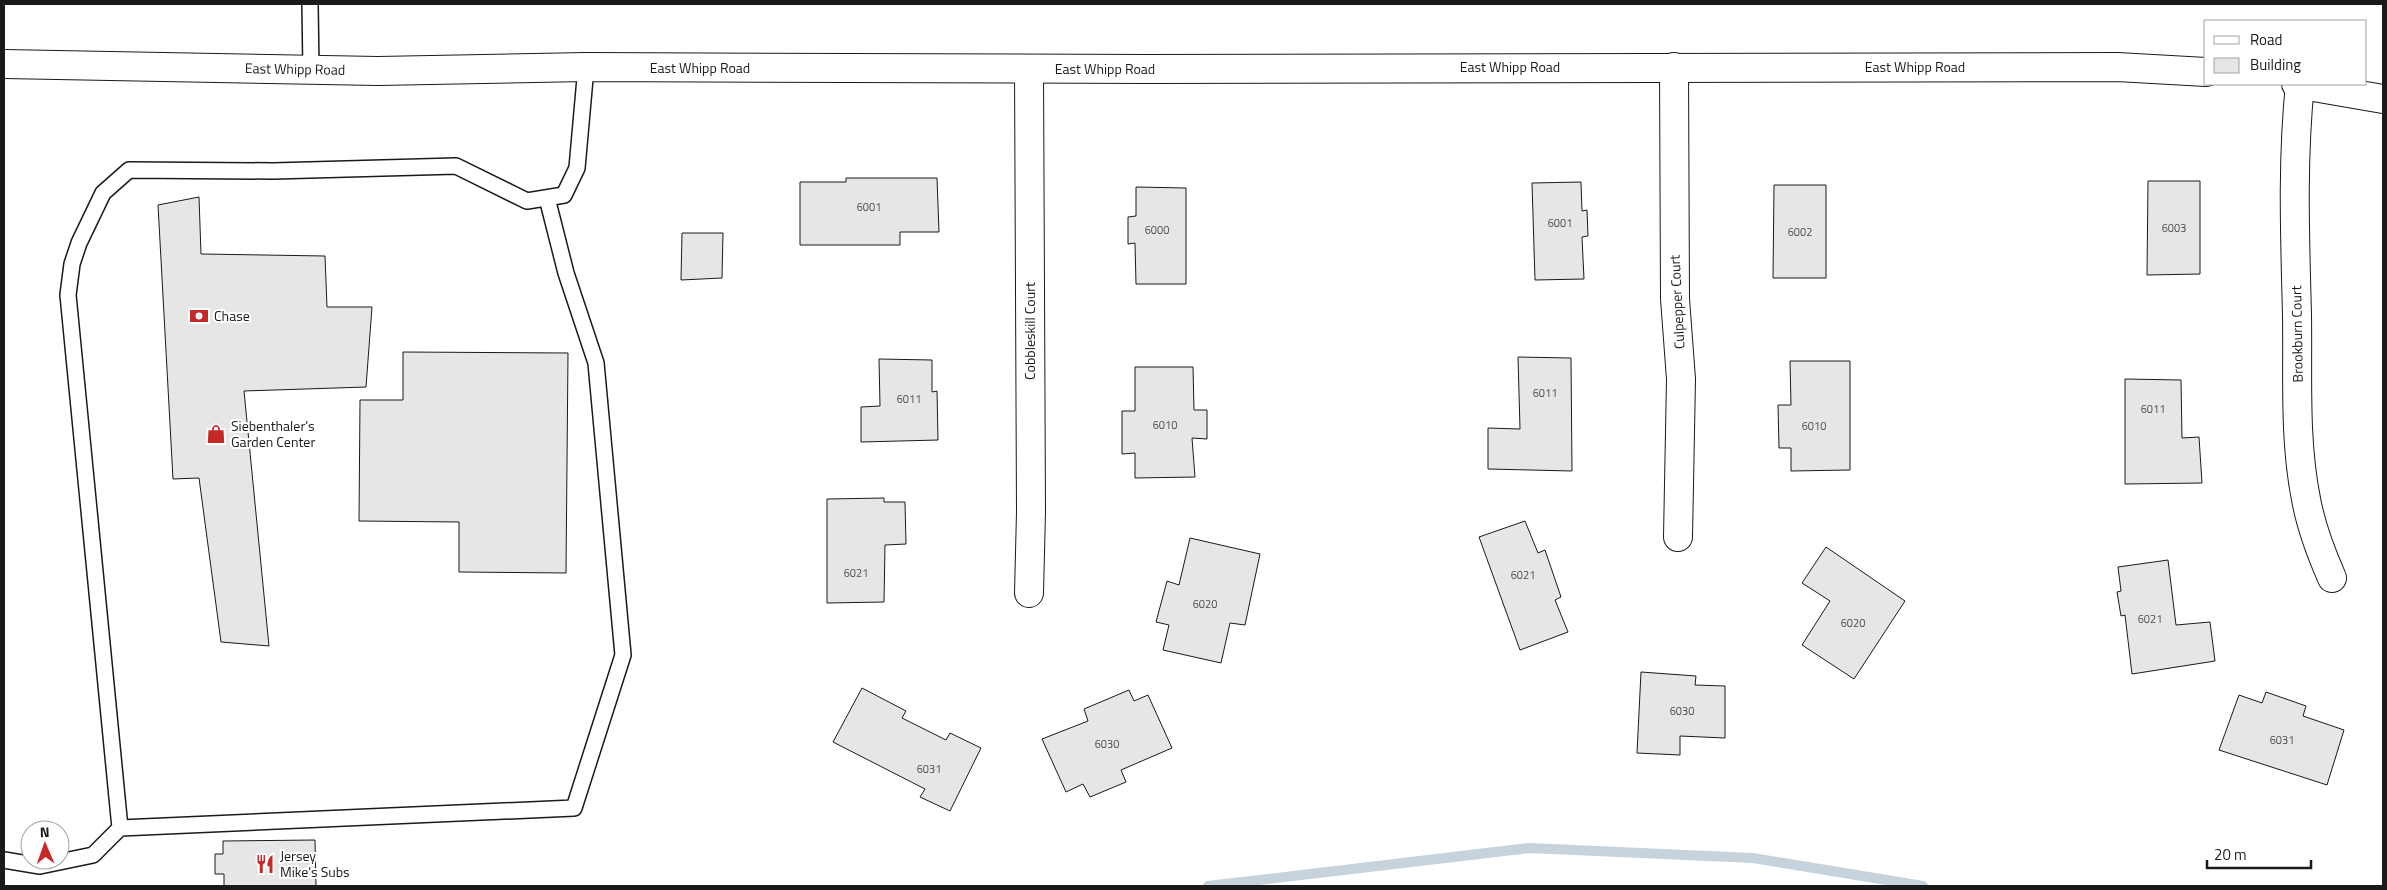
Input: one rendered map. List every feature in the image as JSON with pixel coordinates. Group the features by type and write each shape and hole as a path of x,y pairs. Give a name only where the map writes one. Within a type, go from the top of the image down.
{"main road":[{"name":"East Whipp Road","path":"4,64 311,70 2117,66 2204,72"},
{"name":"Culpepper Court","path":"1674,67 1675,299 1682,379 1678,537"},
{"name":"Cobbleskill Court","path":"1029,69 1031,502 1029,593"},
{"name":"Brookburn Court","path":"2300,85 2295,132 2294,193 2300,452 2306,500 2319,546 2332,578"},
{"path":"2306,85 2383,99"}],"lane":[{"path":"310,4 311,70"},
{"path":"120,828 68,295 72,264 103,194 130,170 273,171 456,166 527,201 564,195 577,168 586,68"},
{"path":"4,860 40,866 93,855 120,828 574,808 623,655 596,363 566,273 547,198"}],"building":[{"path":"846,178 937,178 939,232 900,232 900,245 800,245 800,182 846,182"},
{"path":"2148,181 2200,181 2200,274 2147,275"},
{"path":"1581,182 1582,211 1587,210 1588,236 1582,237 1584,279 1535,280 1532,183"},
{"path":"1774,185 1826,185 1826,278 1773,278"},
{"path":"1136,187 1186,188 1186,284 1136,284 1135,243 1128,244 1128,217 1136,216"},
{"path":"199,197 201,254 325,256 327,307 372,307 366,387 244,391 269,646 221,642 199,478 173,479 158,205"},
{"path":"682,233 723,233 722,278 681,280"},
{"path":"403,352 568,353 566,573 459,572 459,522 359,521 360,400 403,400"},
{"path":"1518,357 1571,358 1572,471 1488,469 1488,428 1520,429"},
{"path":"879,359 932,360 932,392 937,391 938,440 861,442 861,407 880,406"},
{"path":"1790,361 1850,361 1850,470 1791,471 1791,448 1779,448 1778,405 1791,405"},
{"path":"1135,367 1193,367 1194,410 1207,410 1207,439 1192,438 1195,477 1135,478 1135,453 1122,454 1122,411 1135,411"},
{"path":"2125,379 2181,380 2182,438 2199,437 2202,483 2125,484"},
{"path":"884,498 884,502 905,502 906,544 885,545 884,602 827,603 827,499"},
{"path":"1525,521 1538,553 1545,550 1561,597 1555,600 1568,632 1520,650 1479,537"},
{"path":"1190,538 1260,554 1245,625 1230,623 1221,663 1163,650 1169,625 1156,622 1167,581 1179,585"},
{"path":"1826,547 1905,601 1854,679 1802,645 1830,601 1802,583"},
{"path":"2168,560 2176,625 2210,622 2215,661 2132,674 2125,615 2121,616 2117,592 2121,591 2118,567"},
{"path":"1641,672 1696,676 1695,685 1725,686 1725,738 1680,736 1680,755 1637,753"},
{"path":"862,688 906,711 902,718 946,740 950,733 981,748 950,811 920,797 925,789 833,742"},
{"path":"1129,690 1134,701 1148,695 1172,748 1121,770 1126,782 1090,797 1083,784 1066,792 1042,739 1088,721 1084,709"},
{"path":"2266,692 2306,706 2303,716 2344,730 2327,785 2219,750 2239,695 2262,703"},
{"name":"Jersey Mike's Subs","path":"315,840 316,886 224,886 224,874 215,874 215,854 223,854 223,841"}],"waterway":[{"path":"1208,886 1529,848 1753,858 1923,886"}],"place":[{"name":"Chase","path":"199,316"},
{"name":"Siebenthaler's Garden Center","path":"216,434"},
{"name":"Jersey Mike's Subs","path":"265,864"}]}
